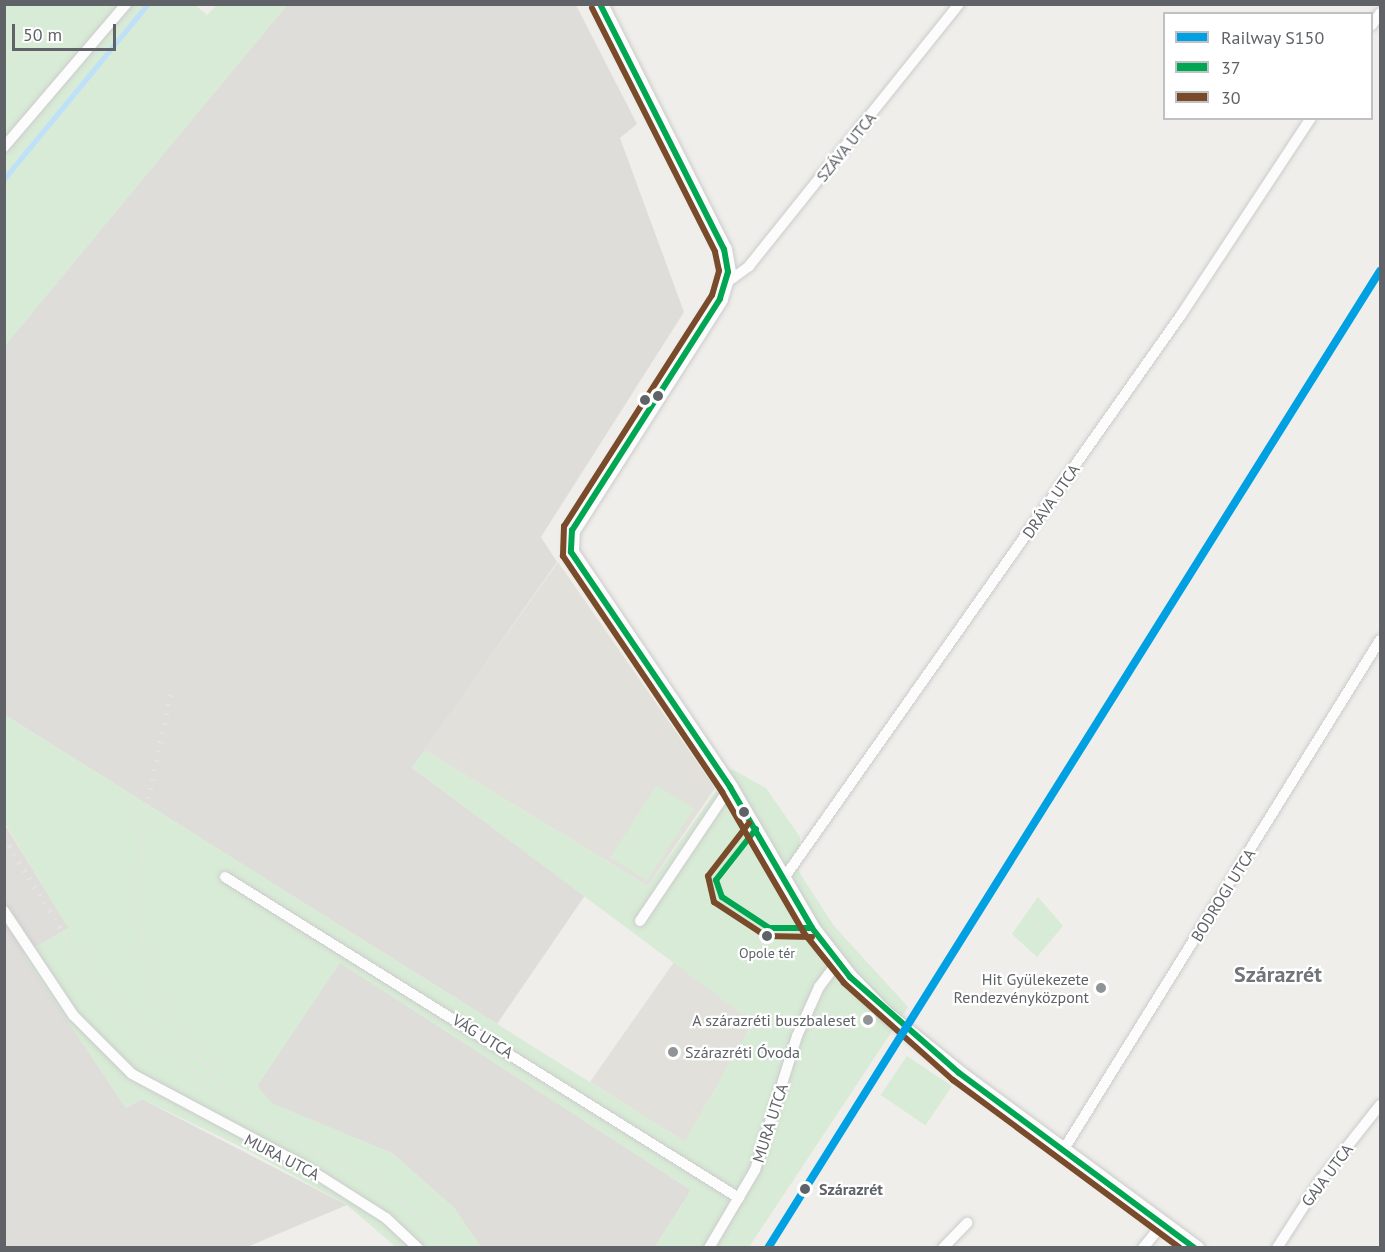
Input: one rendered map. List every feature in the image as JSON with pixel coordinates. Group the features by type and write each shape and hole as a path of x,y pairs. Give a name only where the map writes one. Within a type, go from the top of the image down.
{"street":[{"path":"4,147 126,4"},
{"path":"600,4 724,249 726,283 569,540 571,552 730,787 837,963 884,1012 1196,1248"},
{"name":"SZÁVA UTCA","path":"726,283 768,243 959,4"},
{"name":"DRÁVA UTCA","path":"784,878 1181,315 1310,120"},
{"name":"BODROGI UTCA","path":"1064,1149 1380,640"},
{"path":"640,921 730,787"},
{"name":"VÁG UTCA","path":"225,876 739,1198"},
{"name":"MURA UTCA","path":"4,911 73,1015 111,1057 233,1132 304,1166 386,1218 418,1248"},
{"name":"MURA UTCA","path":"709,1248 739,1198 763,1151 797,1036 819,987 837,963"},
{"name":"GAJA UTCA","path":"1276,1248 1320,1181 1380,1104"},
{"path":"943,1248 968,1223"},
{"path":"1143,1248 1163,1224"}],"shaded area":[{"path":"287,5 576,5 637,124 620,138 684,312 541,537 557,562 412,768 586,894 497,1024 5,715 4,346"},
{"path":"558,562 715,788 648,886 424,750"},
{"path":"4,823 69,928 24,954 126,1108 142,1099 347,1205 247,1247 5,1247"},
{"path":"340,962 691,1190 655,1247 481,1247 454,1208 392,1153 272,1104 257,1086"},
{"name":"Szárazréti Óvoda","path":"674,962 753,1022 685,1142 590,1082"}],"green space":[{"path":"5,5 195,5 207,15 217,5 287,5 5,346"},
{"path":"5,715 685,1142 753,1022 412,768 424,750 648,886 732,769 766,788 800,837 799,872 834,926 908,1007 749,1247 655,1247 691,1190 340,963 257,1086 273,1104 392,1153 454,1208 481,1247 396,1247 347,1205 245,1149 142,1099 126,1108 23,955 68,928 5,823"},
{"path":"657,785 694,809 647,881 610,857"},
{"path":"1038,897 1063,926 1037,957 1012,934"},
{"path":"907,1056 952,1086 925,1125 881,1095"}],"waterway":[{"path":"4,179 148,4"}],"railway":[{"path":"171,695 140,838 140,938 154,984 181,1034 229,1093"},
{"path":"4,838 89,973 139,1031 253,1116 407,1205 450,1248"}],"rail line":[{"name":"S150","path":"768,1248 1380,271"}],"transit line":[{"name":"37","path":"600,4 724,249 728,272 720,299 572,530 571,552 730,787 812,928 850,977 959,1073 1195,1248"},
{"name":"30","path":"592,8 715,252 719,271 712,295 564,526 563,556 722,792 804,933 844,983 953,1080 1180,1248"},
{"name":"30","path":"749,823 708,876 714,902 766,936 812,937"},
{"name":"37","path":"756,829 716,880 722,897 769,928 812,928"}],"place":[{"name":"Opole tér","path":"767,936"},
{"name":"Hit Gyülekezete Rendezvényközpont","path":"1101,988"},
{"name":"A szárazréti buszbaleset","path":"868,1020"},
{"name":"Szárazréti Óvoda","path":"673,1052"},
{"name":"Szárazrét","path":"805,1189"}],"district":[{"name":"Szárazrét","path":"1278,975"}]}
